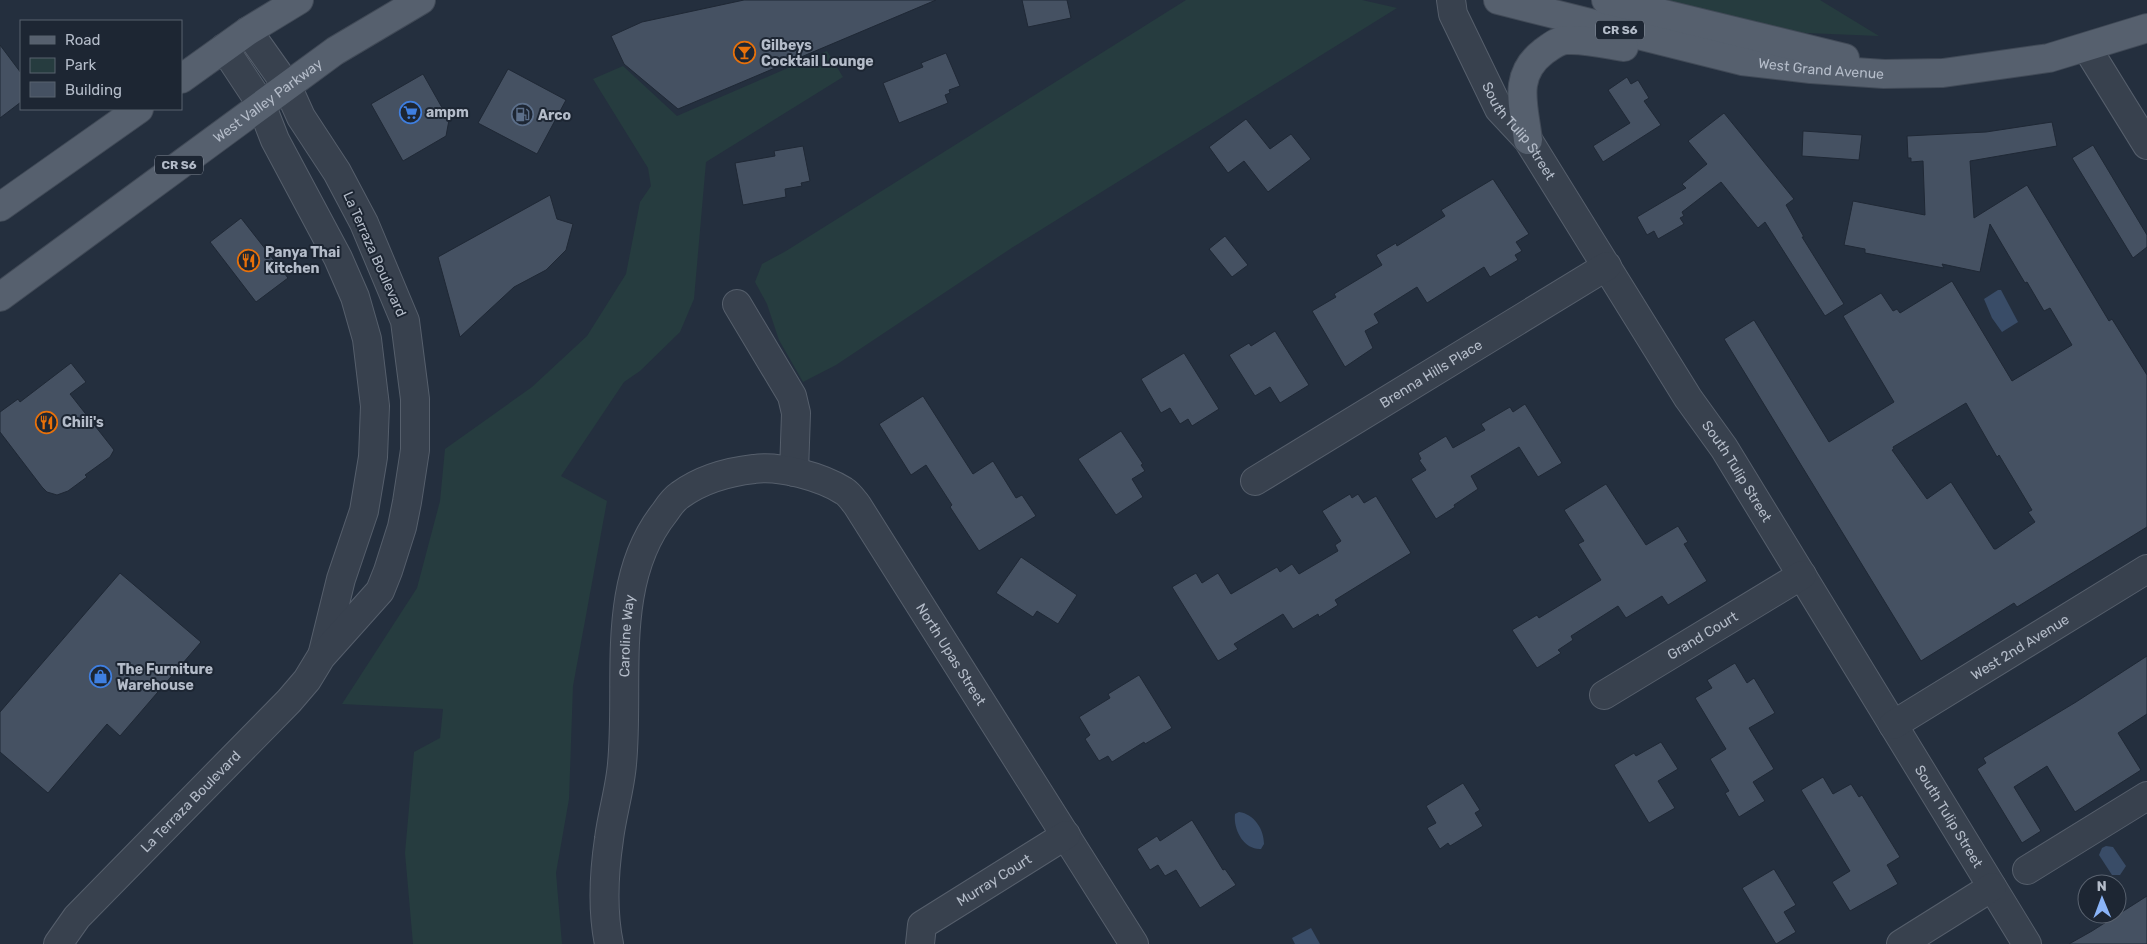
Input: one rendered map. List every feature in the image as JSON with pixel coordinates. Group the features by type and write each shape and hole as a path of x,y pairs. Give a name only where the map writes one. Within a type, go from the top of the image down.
{"main road":[{"path":"182,78 248,31 299,0"},
{"name":"West Valley Parkway","path":"0,297 335,51 421,0"},
{"name":"West Grand Avenue","path":"1498,0 1742,61 1811,69 1908,74 1943,73 2049,58 2087,48 2147,28"},
{"path":"1606,0 1908,74"},
{"path":"1528,140 1521,94 1525,73 1538,56 1556,43 1566,40 1742,61"},
{"path":"0,207 138,110"}],"street":[{"name":"South Tulip Street","path":"1450,0 1453,14 1499,109 1528,140 1703,422 1724,448 2027,944"},
{"name":"La Terraza Boulevard","path":"58,944 77,918 289,701 307,680 322,657 380,591 402,527 415,450 415,398 410,347 405,322 364,223 337,172 301,117 287,86 248,31"},
{"name":"La Terraza Boulevard","path":"224,48 261,104 275,140 338,258 355,297 367,339 374,401 373,457 364,511 341,579 322,657"},
{"path":"2087,48 2147,145"},
{"name":"Brenna Hills Place","path":"1255,481 1606,266"},
{"path":"737,304 792,396 796,413 794,472"},
{"name":"Caroline Way","path":"608,944 604,887 608,839 622,765 626,630 637,562 654,525 678,496 703,481 732,471 766,467 794,472 828,483"},
{"name":"North Upas Street","path":"828,483 845,492 857,505 1134,944"},
{"name":"West 2nd Avenue","path":"1893,725 2147,569"},
{"name":"Grand Court","path":"1604,695 1802,575"},
{"path":"2027,870 2147,796"},
{"name":"Murray Court","path":"921,935 1066,835"},
{"path":"1901,944 1992,887"}],"green space":[{"path":"1186,0 1362,0 1397,8 1013,247 836,365 803,382 779,340 767,304 755,282 762,264 786,251"},
{"path":"1653,0 1820,0 1879,36 1782,32"},
{"path":"827,51 843,77 706,162 694,299 680,332 640,371 624,382 561,476 607,501 573,686 569,799 556,873 562,944 413,944 405,853 414,752 440,738 443,709 342,704 417,588 440,501 445,449 532,387 587,336 626,274 640,202 651,186 648,168 593,79 623,66 677,116"}],"water":[{"path":"2001,290 2018,322 2002,332 1992,318 1984,299"},
{"path":"1239,812 1254,819 1260,828 1264,838 1264,844 1261,849 1249,846 1241,838 1235,820 1235,814"},
{"path":"2106,846 2113,847 2126,866 2121,874 2111,874 2099,855 2102,848"},
{"path":"1311,928 1320,944 1295,944 1292,938"}],"building":[{"path":"744,0 936,0 678,109 624,64 611,36 642,22"},
{"path":"1022,0 1067,0 1071,18 1028,27"},
{"path":"0,45 20,72 20,103 0,118"},
{"path":"946,53 960,86 949,90 950,93 945,95 948,103 899,123 883,83 923,67 921,63"},
{"path":"508,69 566,100 537,154 478,123"},
{"name":"ampm","path":"423,74 449,120 446,136 403,161 371,104"},
{"path":"1627,77 1631,84 1638,80 1649,98 1644,101 1661,125 1603,162 1593,146 1630,123 1608,90"},
{"path":"1724,113 1794,199 1786,205 1804,237 1802,237 1844,304 1825,316 1765,222 1758,228 1721,182 1682,212 1684,216 1680,218 1684,224 1658,239 1654,231 1647,235 1637,217 1686,188 1682,184 1707,164 1688,141"},
{"path":"1246,119 1270,149 1291,134 1311,159 1268,192 1244,161 1228,173 1209,147"},
{"path":"2052,122 2057,146 1970,161 1974,218 2027,185 2109,321 2112,319 2147,375 2147,527 2017,607 2014,603 1921,661 1724,339 1754,320 1829,442 1894,402 1843,316 1881,293 1893,311 1897,309 1900,313 1952,281 2012,381 2072,345 2050,308 2044,311 2027,282 2025,283 1990,224 1980,272 1942,264 1944,268 1865,253 1865,249 1844,245 1853,201 1925,215 1923,161 1911,162 1911,158 1908,158 1907,136 1986,132","holes":["1966,403 1997,457 1999,455 2032,510 2028,512 2035,522 1994,549 1951,482 1927,499 1892,450 1894,449 1893,447"]},
{"path":"1803,131 1862,135 1859,160 1802,156"},
{"path":"2093,145 2147,235 2147,247 2133,258 2072,158"},
{"path":"803,146 810,181 801,183 802,186 785,189 786,197 743,205 735,163 775,156 774,151"},
{"path":"1493,179 1529,234 1516,242 1522,251 1515,255 1518,260 1490,277 1484,267 1427,303 1417,287 1374,314 1379,323 1365,331 1373,348 1345,367 1312,311 1336,297 1334,294 1382,265 1376,255 1396,243 1397,246 1445,216 1441,210"},
{"path":"550,195 557,219 573,224 566,250 546,270 514,287 460,337 438,257"},
{"name":"Panya Thai Kitchen","path":"241,218 288,278 256,302 210,242"},
{"path":"1225,236 1248,265 1232,277 1209,249"},
{"path":"1275,331 1309,385 1280,403 1270,387 1255,396 1229,355 1249,343 1251,346"},
{"path":"1184,353 1219,409 1192,426 1188,419 1180,424 1170,408 1161,413 1141,379"},
{"name":"Chili's","path":"71,363 86,382 70,394 114,450 110,457 85,475 87,477 68,491 57,495 47,492 42,487 0,432 0,412 18,399 20,402"},
{"path":"923,396 973,474 993,461 1016,498 1022,495 1036,516 979,551 950,507 952,505 926,465 911,475 879,424"},
{"path":"1525,404 1562,463 1538,477 1519,447 1471,476 1478,489 1436,519 1411,479 1426,470 1419,460 1421,459 1418,453 1446,436 1453,448 1485,430 1481,424 1510,407 1513,412"},
{"path":"1121,431 1143,464 1141,465 1145,471 1132,479 1143,497 1116,515 1078,459"},
{"path":"1606,484 1646,545 1678,526 1688,542 1684,544 1707,581 1668,605 1662,596 1626,618 1618,606 1571,636 1573,640 1558,650 1561,653 1537,668 1512,630 1537,615 1539,618 1601,580 1578,544 1584,541 1564,510"},
{"path":"1350,494 1352,498 1358,494 1364,503 1376,496 1411,553 1335,600 1338,605 1319,617 1318,614 1293,629 1283,614 1234,644 1238,649 1218,661 1172,587 1196,573 1202,583 1218,573 1231,594 1277,567 1280,572 1292,564 1299,574 1338,551 1335,545 1341,541 1322,511"},
{"path":"1021,557 1077,595 1058,624 1037,611 1033,617 996,593"},
{"name":"The Furniture Warehouse","path":"120,573 201,642 120,736 107,724 48,793 0,752 0,712"},
{"path":"2147,656 2147,714 2118,733 2141,770 2075,812 2047,766 2014,787 2041,831 2022,843 1977,769 1986,763 1983,758 2076,702"},
{"path":"1735,663 1747,683 1754,678 1775,713 1749,728 1774,769 1753,782 1765,801 1739,817 1725,793 1729,791 1710,759 1726,749 1695,698 1712,688 1707,680"},
{"path":"1139,675 1172,728 1145,744 1144,742 1112,762 1108,756 1099,761 1085,739 1090,735 1079,717 1110,698 1108,694"},
{"path":"1661,742 1678,769 1658,781 1675,808 1649,823 1614,765 1634,753 1636,756"},
{"path":"1823,777 1833,794 1851,784 1859,797 1862,795 1900,857 1887,865 1898,884 1850,911 1832,882 1850,871 1801,790"},
{"path":"1463,783 1480,810 1475,813 1483,826 1450,846 1448,843 1440,849 1427,828 1436,823 1426,806"},
{"path":"1192,820 1223,870 1225,869 1236,885 1200,908 1176,870 1165,876 1158,865 1150,870 1137,849 1157,836 1160,841"},
{"path":"1774,869 1796,905 1784,912 1796,932 1776,944 1742,888"},
{"path":"2147,896 2147,944 2069,944 2103,924 2127,924 2127,909"}],"place":[{"name":"Gilbeys Cocktail Lounge","path":"745,53"},
{"name":"ampm","path":"410,112"},
{"name":"Arco","path":"522,115"},
{"name":"Panya Thai Kitchen","path":"249,260"},
{"name":"Chili's","path":"46,422"},
{"name":"The Furniture Warehouse","path":"101,677"}]}
